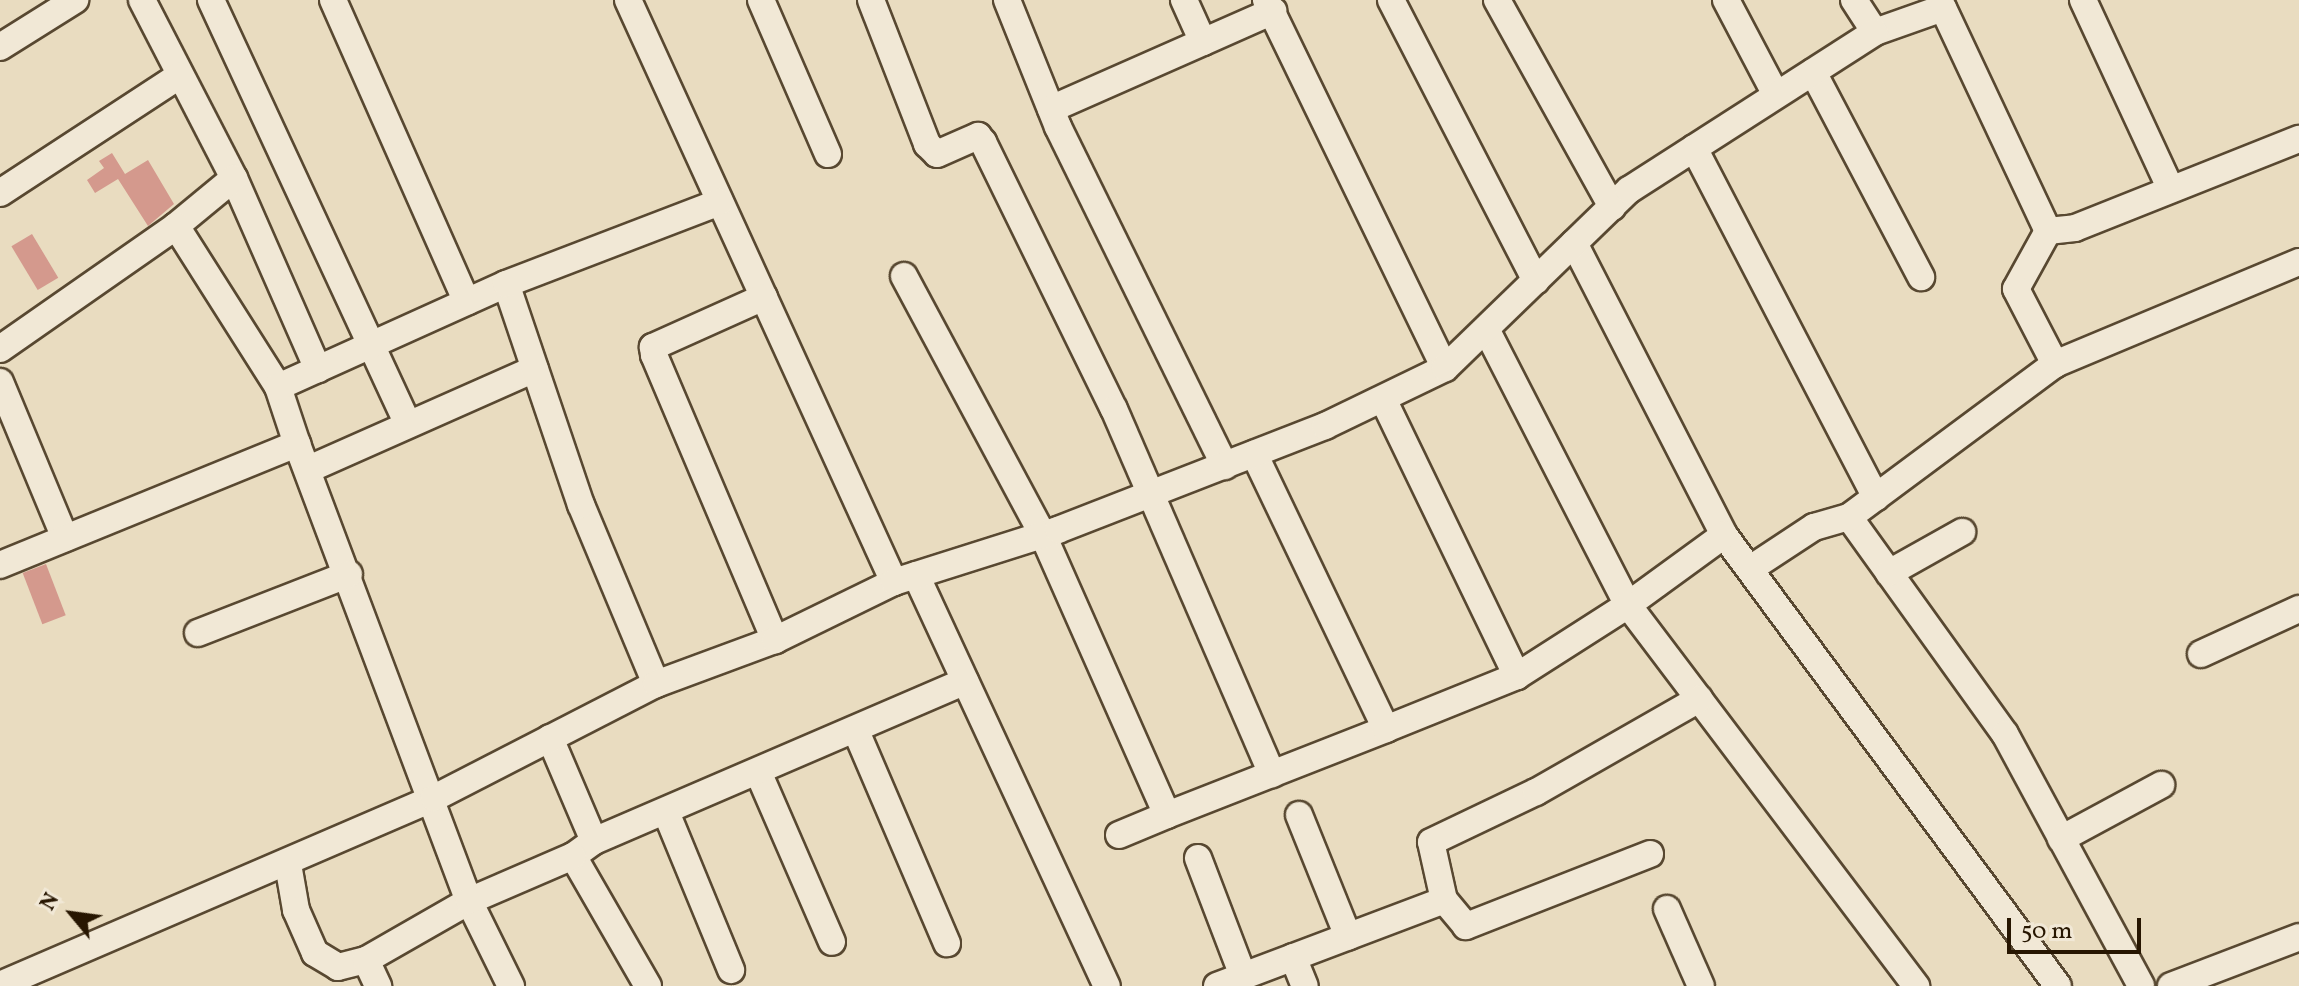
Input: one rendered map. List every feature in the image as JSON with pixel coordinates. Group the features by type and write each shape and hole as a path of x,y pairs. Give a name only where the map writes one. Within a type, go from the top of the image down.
{"street":[{"path":"142,0 234,178 318,369"},
{"path":"211,0 374,344 408,425"},
{"path":"333,0 467,302"},
{"path":"628,0 764,297 905,578 965,681 1107,986"},
{"path":"761,0 828,154"},
{"path":"871,0 927,144 937,154 978,136 983,142 1149,494 1272,774"},
{"path":"1007,0 1051,109 1225,466"},
{"path":"1184,0 1203,42"},
{"path":"1391,0 1536,281"},
{"path":"1497,0 1612,207"},
{"path":"1726,0 1776,95"},
{"path":"1854,0 1875,32"},
{"path":"2083,0 2170,187"},
{"path":"0,47 66,2"},
{"path":"0,985 288,864 434,798 656,684 775,640 905,578 1043,535 1225,466 1383,399 1445,368 1612,207 1694,148 1875,32 1948,4 2048,231"},
{"path":"1051,109 1203,42 1270,6 1445,368"},
{"path":"1813,72 1921,277"},
{"path":"0,193 179,76"},
{"path":"2048,231 2075,228 2170,187 2299,139"},
{"path":"1694,148 1876,497"},
{"path":"0,349 176,226 234,178"},
{"path":"278,387 506,284 720,202"},
{"path":"176,226 278,387 297,444 434,798 469,901 511,986"},
{"path":"2048,231 2016,289 2055,364"},
{"path":"1574,243 1724,535 2058,986"},
{"path":"1750,569 1814,527 1849,517 2055,364 2299,262"},
{"path":"904,276 1043,535 1167,815"},
{"path":"506,284 581,505 656,684"},
{"path":"764,297 653,347 775,640"},
{"path":"1486,329 1628,605 1916,986"},
{"path":"309,469 535,369"},
{"path":"0,382 65,538"},
{"path":"1383,399 1517,676"},
{"path":"0,565 297,444"},
{"path":"1254,454 1386,729"},
{"path":"1849,517 2005,734 2061,839 2129,982"},
{"path":"1889,573 1962,532"},
{"path":"1119,835 1517,676 1628,605 1724,535"},
{"path":"198,633 349,574"},
{"path":"2201,654 2299,609"},
{"path":"288,864 296,910 315,953 338,967 366,960 469,901 965,681"},
{"path":"1650,854 1466,926 1444,900 1431,842 1536,792 1699,699"},
{"path":"856,731 947,943"},
{"path":"550,738 584,848 648,986"},
{"path":"759,774 832,942"},
{"path":"2061,839 2161,785"},
{"path":"666,812 731,970"},
{"path":"1299,815 1348,936"},
{"path":"1198,858 1243,976"},
{"path":"1217,986 1444,900"},
{"path":"1667,909 1701,986"},
{"path":"2171,986 2299,937"},
{"path":"1293,957 1305,986"},
{"path":"366,960 378,986"}],"building":[{"path":"112,153 125,174 148,160 174,204 148,226 118,179 95,193 87,180 104,168 99,161"},
{"path":"32,234 58,278 38,290 11,246"},
{"path":"46,564 66,615 42,624 23,573"}]}
